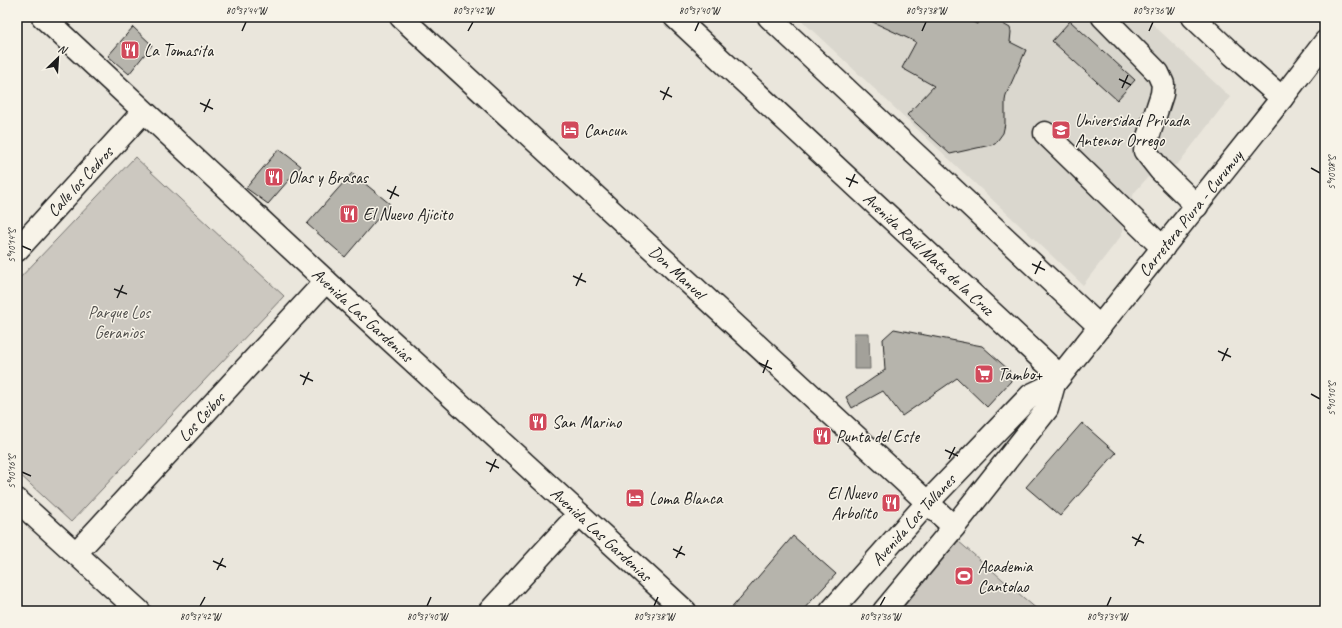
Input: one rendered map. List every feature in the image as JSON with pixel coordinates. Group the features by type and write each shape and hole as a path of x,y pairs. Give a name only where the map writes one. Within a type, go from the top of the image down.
{"street":[{"name":"Avenida Las Gardenias","path":"43,17 143,112 685,611"},
{"name":"Don Manuel","path":"401,17 954,527"},
{"name":"Avenida Raúl Mata de la Cruz","path":"675,17 1057,380"},
{"path":"769,17 1100,327"},
{"path":"1103,17 1158,73 1163,84 1162,94 1147,140 1145,151 1160,170 1197,206"},
{"path":"1194,17 1233,55 1282,98"},
{"name":"Carretera Piura - Curumuy","path":"1047,409 1057,380 1323,48"},
{"name":"Calle los Cedros","path":"17,250 143,112"},
{"path":"1045,133 1163,248"},
{"name":"Los Ceibos","path":"76,553 326,281"},
{"name":"Carretera Piura - Curumuy","path":"1030,395 1057,380"},
{"name":"Avenida Los Tallanes","path":"831,611 928,502 1030,395"},
{"name":"Avenida Los Tallanes","path":"884,611 954,527 1047,409"},
{"path":"17,500 139,611"},
{"path":"490,611 579,514"}],"shaded area":[{"name":"Universidad Privada Antenor Orrego","path":"798,17 1145,17 1230,97 1178,164 1160,170 1147,178 1134,193 1127,212 1121,236 1083,285"},
{"path":"854,333 869,333 870,369 854,369"}],"green space":[{"name":"Parque Los Geranios","path":"135,157 284,296 71,522 17,472 17,281"},
{"name":"Academia Cantolao","path":"958,541 1039,611 900,611"}],"building":[{"path":"862,17 962,17 977,24 981,17 991,17 1010,28 1010,42 1026,50 1006,95 1005,124 1003,133 995,144 950,154 907,115 934,86 902,68 916,42"},
{"path":"1070,21 1135,80 1117,100 1052,41"},
{"name":"La Tomasita","path":"133,27 152,45 129,74 108,56"},
{"name":"Olas y Brasas","path":"279,149 301,166 268,204 246,188"},
{"name":"El Nuevo Ajicito","path":"352,173 390,204 345,257 307,224"},
{"path":"894,329 982,346 1009,370 1011,381 987,407 957,378 902,416 883,391 852,408 846,397 885,370 883,339"},
{"path":"1082,423 1116,453 1060,516 1026,487"},
{"path":"793,536 836,574 802,611 729,611"}],"place":[{"name":"La Tomasita","path":"130,50"},
{"name":"Cancun","path":"570,130"},
{"name":"Universidad Privada Antenor Orrego","path":"1061,130"},
{"name":"Olas y Brasas","path":"274,177"},
{"name":"El Nuevo Ajicito","path":"349,214"},
{"name":"Tambo+","path":"984,374"},
{"name":"San Marino","path":"538,422"},
{"name":"Punta del Este","path":"822,436"},
{"name":"Loma Blanca","path":"635,498"},
{"name":"El Nuevo Arbolito","path":"891,503"},
{"name":"Academia Cantolao","path":"964,576"}]}
